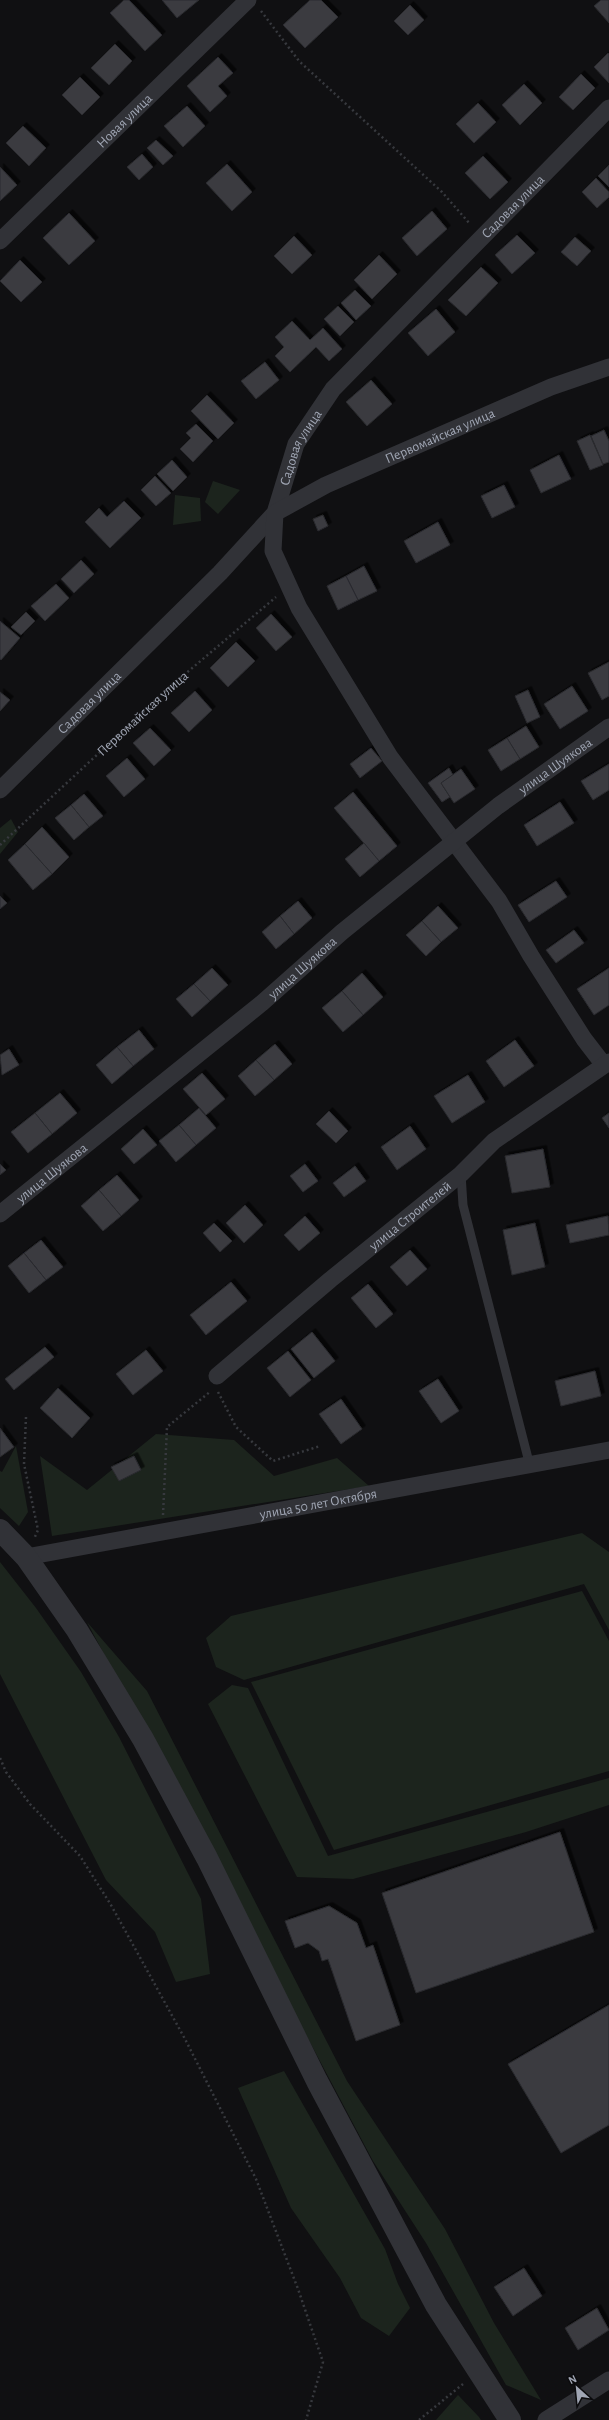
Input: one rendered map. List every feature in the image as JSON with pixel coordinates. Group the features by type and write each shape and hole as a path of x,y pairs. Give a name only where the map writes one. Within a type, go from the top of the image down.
{"street":[{"name":"Новая улица","path":"0,241 253,3"},
{"name":"Садовая улица","path":"0,790 220,573 275,513 296,444 333,389 481,236 609,108"},
{"name":"Первомайская улица","path":"275,513 341,479 551,387 609,367"},
{"path":"275,513 273,550 298,608 390,756 499,901 531,956 584,1039 606,1063"},
{"name":"улица Шуякова","path":"0,1214 256,1008 342,932 558,761 609,727"},
{"name":"улица Строителей","path":"216,1382 330,1280 461,1174 494,1141 606,1063"},
{"name":"улица 50 лет Октября","path":"26,1557 530,1466 609,1450"},
{"path":"0,1530 26,1557 77,1630 143,1739 207,1858 374,2188 436,2305 480,2371 510,2420"},
{"path":"546,2420 609,2380"}],"lane":[{"path":"461,1174 463,1205 530,1466"}],"path":[{"path":"253,3 299,61 442,192 481,236"},
{"name":"Первомайская улица","path":"0,845 171,686 289,586"},
{"path":"216,1382 219,1396 236,1426 273,1461 320,1446"},
{"path":"163,1517 167,1427 216,1382"},
{"path":"26,1418 24,1464 38,1530 26,1557"},
{"path":"0,1758 6,1772 30,1804 80,1856 111,1905 185,2039 256,2179 298,2289 323,2362 306,2420"},
{"path":"419,2420 480,2371"}],"shaded area":[{"path":"213,481 240,490 218,514 205,502"},
{"path":"175,495 200,498 201,521 173,525"},
{"path":"11,819 18,832 0,854 0,828"},
{"path":"156,1434 234,1440 274,1476 337,1458 369,1486 52,1536 40,1456 87,1490"},
{"path":"16,1446 28,1512 19,1526 0,1508 0,1471 2,1472"},
{"path":"582,1533 609,1552 609,1630 584,1584 244,1680 216,1667 206,1638 231,1616"},
{"path":"0,1562 36,1608 81,1672 119,1737 201,1899 210,1974 176,1982 155,1932 106,1880 0,1674"},
{"path":"582,1591 609,1641 609,1771 334,1850 251,1682"},
{"path":"87,1622 147,1691 347,2081 445,2229 494,2323 541,2400 506,2385 426,2243 373,2161"},
{"path":"232,1685 248,1688 328,1856 609,1778 609,1805 526,1832 353,1879 297,1877 208,1704"},
{"path":"284,2071 385,2249 398,2284 410,2308 389,2336 361,2318 340,2278 291,2208 238,2088"},
{"path":"458,2395 479,2417 481,2420 436,2420"}],"building":[{"path":"124,0 129,0 162,35 145,51 110,13"},
{"path":"162,0 199,0 177,18"},
{"path":"310,0 321,0 338,17 305,48 283,25"},
{"path":"601,0 609,0 609,23 594,6"},
{"path":"410,5 424,20 408,35 394,21"},
{"path":"115,44 132,61 109,85 91,68"},
{"path":"608,53 609,54 609,83 594,67"},
{"path":"218,57 233,73 218,86 227,96 210,112 187,86"},
{"path":"581,74 595,88 573,110 559,97"},
{"path":"80,77 100,97 82,115 62,95"},
{"path":"524,84 542,103 520,125 502,105"},
{"path":"478,103 496,122 474,143 456,124"},
{"path":"187,106 205,126 183,147 164,126"},
{"path":"23,126 46,148 29,166 6,143"},
{"path":"156,140 173,156 163,165 147,148"},
{"path":"142,154 153,167 139,180 127,167"},
{"path":"483,156 508,182 490,199 465,173"},
{"path":"227,164 252,192 232,211 206,183"},
{"path":"609,165 609,187 598,176"},
{"path":"0,167 17,185 0,201"},
{"path":"596,178 609,192 609,197 597,208 582,192"},
{"path":"432,211 447,229 417,256 402,238"},
{"path":"69,213 95,241 69,265 43,238"},
{"path":"517,235 535,253 512,274 495,255"},
{"path":"294,236 312,255 292,274 274,256"},
{"path":"575,237 591,251 577,266 561,252"},
{"path":"379,255 397,274 372,299 354,280"},
{"path":"20,260 42,282 21,302 0,281"},
{"path":"481,267 498,283 466,316 448,300"},
{"path":"355,290 371,306 356,320 341,303"},
{"path":"338,306 354,322 340,336 324,319"},
{"path":"436,309 455,332 428,356 408,333"},
{"path":"292,321 310,340 323,328 342,349 329,361 316,347 290,372 275,356 284,347 275,337"},
{"path":"265,362 279,380 256,399 241,381"},
{"path":"371,380 392,404 367,426 346,402"},
{"path":"207,395 234,423 218,439 191,411"},
{"path":"196,424 213,441 193,462 180,449 191,438 186,433"},
{"path":"604,430 609,441 609,462 603,464 591,436"},
{"path":"590,435 603,465 590,470 577,441"},
{"path":"559,455 571,479 541,493 530,470"},
{"path":"172,460 187,477 173,491 157,474"},
{"path":"155,476 171,493 156,506 141,490"},
{"path":"504,485 515,507 492,518 481,496"},
{"path":"124,501 141,518 110,548 85,522 99,508 107,517"},
{"path":"323,515 328,526 318,531 313,519"},
{"path":"438,522 450,545 416,563 404,541"},
{"path":"81,560 94,574 74,593 61,579"},
{"path":"364,566 377,591 358,600 346,576"},
{"path":"346,576 358,600 338,610 327,586"},
{"path":"56,584 69,598 45,621 31,606"},
{"path":"26,612 35,621 21,635 11,627"},
{"path":"271,614 292,637 276,651 256,628"},
{"path":"0,621 20,638 1,660 0,659"},
{"path":"236,642 255,661 228,687 210,668"},
{"path":"609,662 609,696 602,700 588,673"},
{"path":"572,686 588,711 560,729 544,704"},
{"path":"528,690 540,717 527,723 515,696"},
{"path":"195,691 212,710 189,732 171,713"},
{"path":"0,692 10,700 0,711"},
{"path":"526,726 539,747 520,759 507,738"},
{"path":"150,728 171,750 154,766 133,743"},
{"path":"507,738 520,759 501,771 488,750"},
{"path":"371,748 382,761 360,778 350,764"},
{"path":"127,758 145,779 124,797 106,776"},
{"path":"609,764 609,790 593,800 581,781"},
{"path":"449,768 453,775 441,783 450,797 442,802 428,783"},
{"path":"461,769 475,789 454,803 441,783"},
{"path":"353,792 397,846 379,861 334,808"},
{"path":"84,794 103,816 89,827 71,805"},
{"path":"560,802 574,823 537,846 524,825"},
{"path":"71,805 89,827 74,840 55,818"},
{"path":"42,827 69,857 52,874 25,844"},
{"path":"364,843 379,861 360,877 345,859"},
{"path":"25,844 52,874 33,890 8,860"},
{"path":"556,881 567,897 529,922 518,905"},
{"path":"0,896 7,903 0,909"},
{"path":"298,901 312,918 294,934 280,916"},
{"path":"438,906 458,928 441,942 422,921"},
{"path":"280,916 294,934 276,949 262,932"},
{"path":"422,921 441,942 426,956 406,935"},
{"path":"574,930 584,943 556,963 546,950"},
{"path":"212,968 228,985 210,1001 194,984"},
{"path":"609,968 609,1005 594,1015 577,989"},
{"path":"362,973 383,997 363,1015 342,991"},
{"path":"194,984 210,1001 192,1017 176,999"},
{"path":"342,991 363,1015 343,1032 322,1008"},
{"path":"139,1030 154,1049 133,1066 117,1047"},
{"path":"515,1040 534,1066 504,1087 486,1061"},
{"path":"275,1044 292,1064 274,1080 256,1060"},
{"path":"117,1047 133,1066 112,1084 96,1065"},
{"path":"9,1049 19,1065 2,1075 0,1055"},
{"path":"256,1060 274,1080 255,1096 238,1076"},
{"path":"202,1073 225,1099 206,1115 183,1089"},
{"path":"468,1075 485,1102 452,1123 434,1096"},
{"path":"60,1093 77,1113 52,1134 35,1113"},
{"path":"199,1108 216,1128 196,1145 179,1125"},
{"path":"329,1111 348,1131 336,1143 316,1124"},
{"path":"35,1113 52,1134 28,1153 11,1132"},
{"path":"609,1113 609,1128 602,1118"},
{"path":"179,1125 196,1145 176,1162 159,1141"},
{"path":"410,1126 426,1149 397,1170 381,1147"},
{"path":"143,1129 157,1145 134,1164 121,1149"},
{"path":"543,1149 550,1187 512,1193 505,1156"},
{"path":"0,1164 6,1170 0,1175"},
{"path":"305,1164 318,1181 303,1192 290,1176"},
{"path":"355,1166 366,1181 344,1197 333,1183"},
{"path":"117,1175 139,1200 121,1216 99,1190"},
{"path":"99,1190 121,1216 103,1231 81,1206"},
{"path":"245,1205 263,1225 244,1243 226,1223"},
{"path":"305,1216 320,1233 299,1251 284,1235"},
{"path":"608,1216 609,1235 570,1243 566,1225"},
{"path":"214,1223 232,1241 220,1252 203,1233"},
{"path":"535,1223 545,1267 512,1275 503,1230"},
{"path":"41,1240 63,1267 46,1280 24,1253"},
{"path":"410,1250 427,1269 407,1286 390,1267"},
{"path":"24,1253 46,1280 29,1293 8,1266"},
{"path":"231,1282 247,1301 206,1335 190,1315"},
{"path":"368,1284 393,1314 376,1328 351,1298"},
{"path":"312,1332 335,1361 314,1378 291,1349"},
{"path":"45,1347 54,1357 14,1390 5,1379"},
{"path":"146,1350 163,1371 133,1395 116,1374"},
{"path":"288,1351 311,1380 290,1397 267,1368"},
{"path":"595,1371 601,1396 561,1406 555,1381"},
{"path":"438,1379 459,1411 441,1423 419,1391"},
{"path":"58,1388 90,1418 72,1438 40,1408"},
{"path":"341,1399 362,1429 341,1444 319,1414"},
{"path":"0,1428 14,1447 0,1457"},
{"path":"134,1456 141,1470 119,1481 111,1467"},
{"path":"560,1832 594,1932 416,1993 382,1893"},
{"path":"329,1906 357,1923 366,1948 373,1945 400,2025 356,2041 328,1959 322,1961 319,1951 308,1943 295,1948 285,1921"},
{"path":"609,2005 609,2125 561,2153 508,2064"},
{"path":"524,2268 542,2296 513,2316 494,2287"},
{"path":"597,2308 609,2330 578,2350 565,2328"}]}
